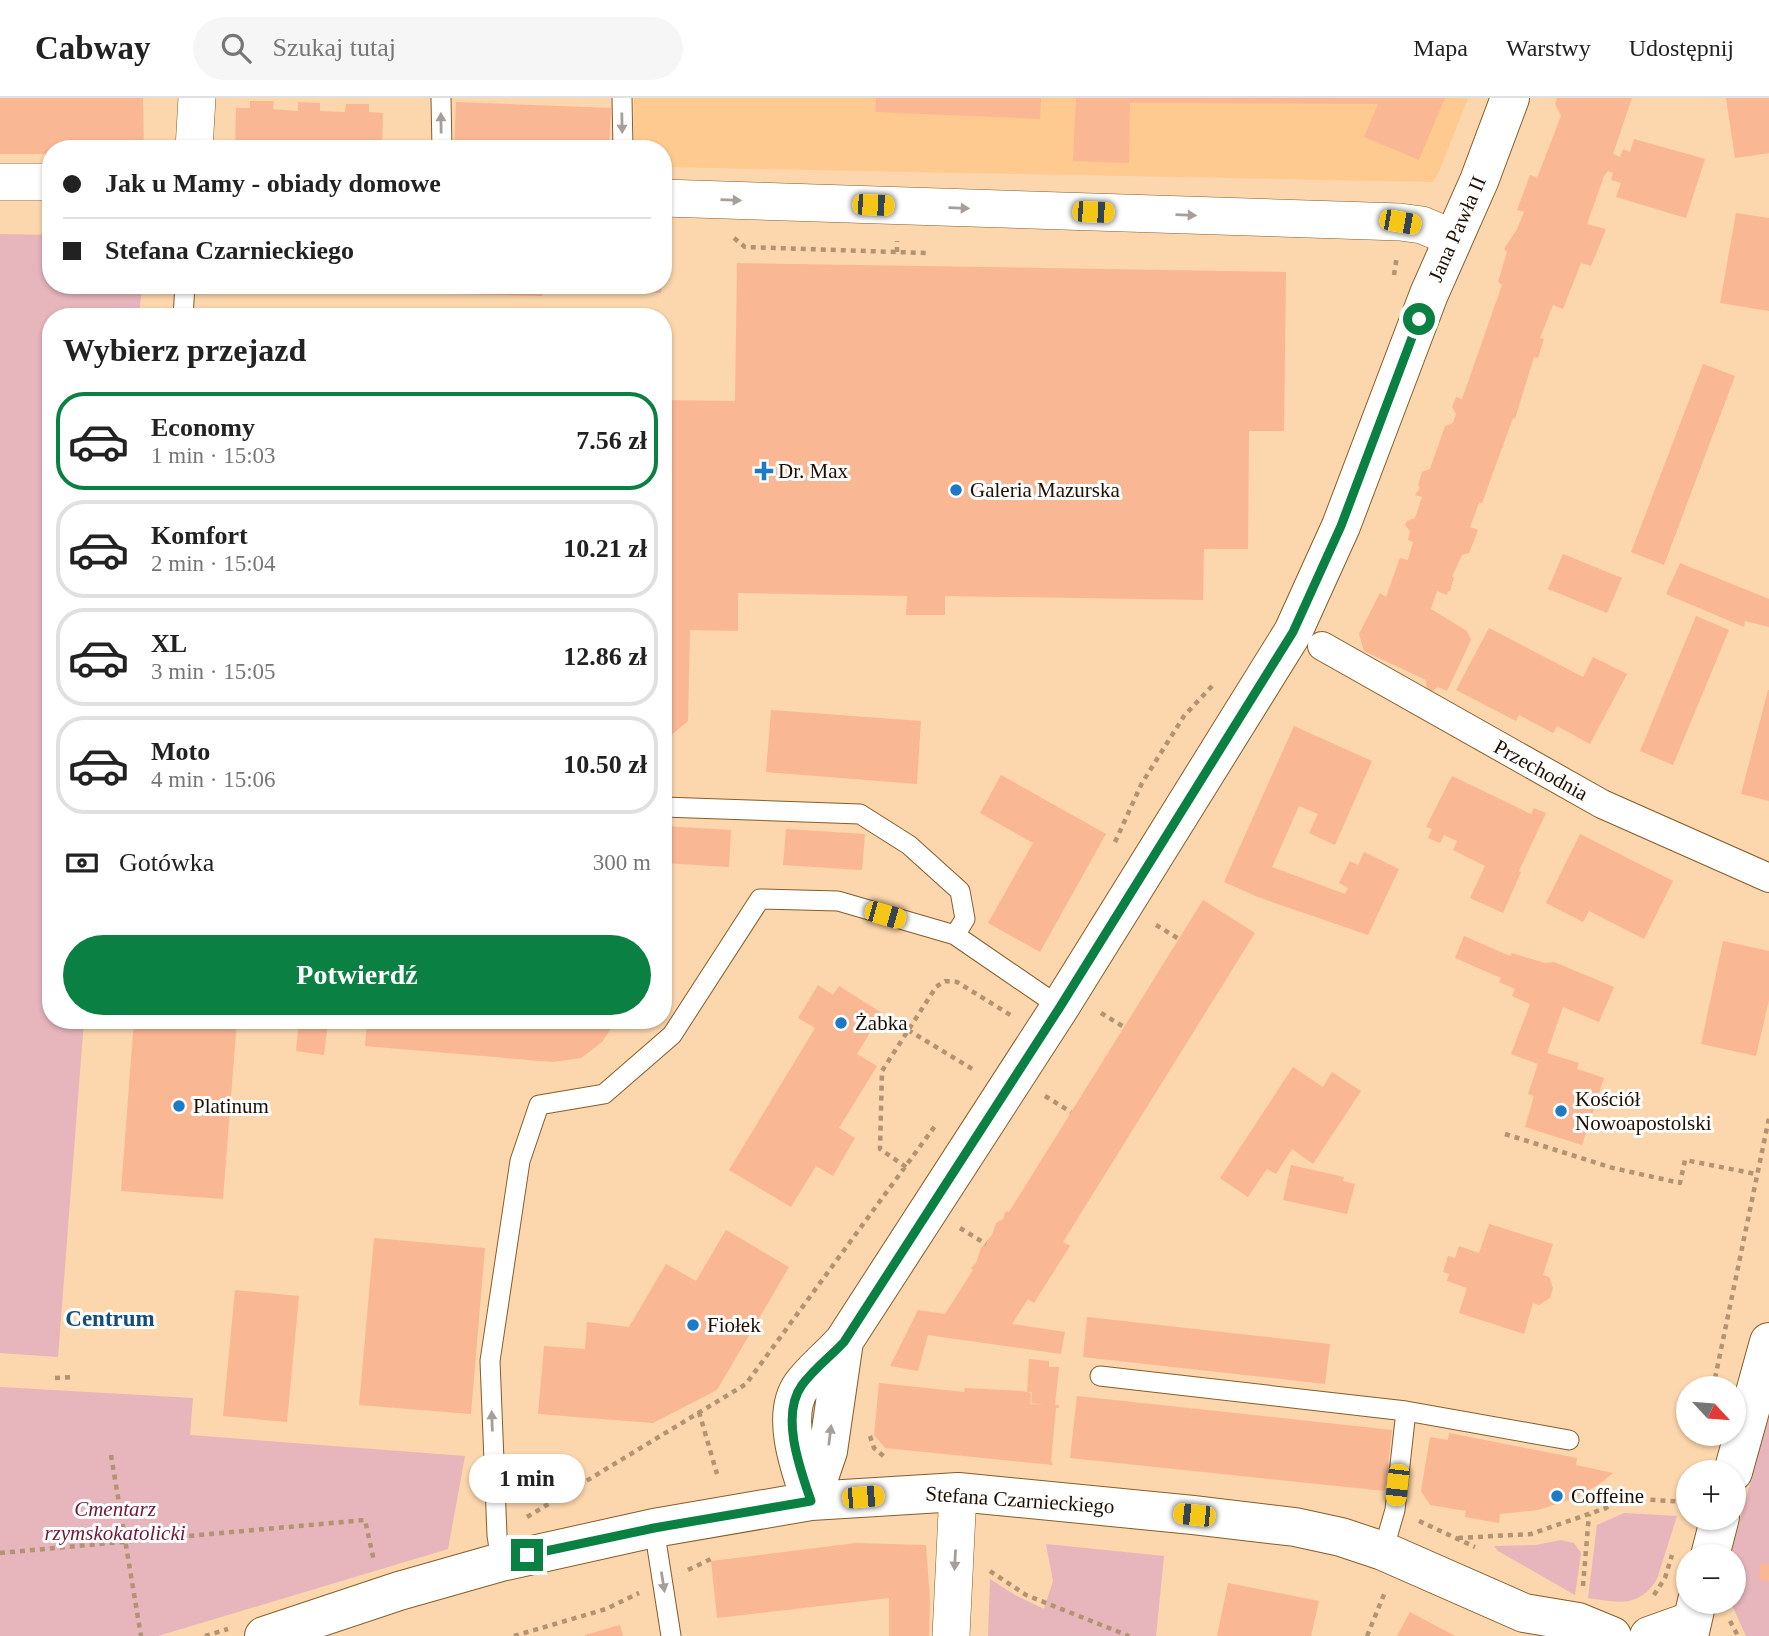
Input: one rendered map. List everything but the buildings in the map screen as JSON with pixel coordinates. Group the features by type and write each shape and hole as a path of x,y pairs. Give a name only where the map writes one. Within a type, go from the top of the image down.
{"street":[{"path":"195,140 197,98"},
{"name":"Jana Pawła II","path":"811,1501 828,1451 844,1342 1063,1002 1293,632 1341,526 1429,294 1479,181 1510,98"},
{"path":"0,183 42,182"},
{"path":"672,198 1400,222 1422,225 1453,238"},
{"name":"Przechodnia","path":"1322,646 1602,804 1769,878"},
{"path":"1736,1460 1769,1342"},
{"path":"951,1636 958,1492"},
{"name":"Stefana Czarnieckiego","path":"264,1636 399,1591 501,1562 654,1528 811,1501 958,1492 1295,1527 1341,1536 1379,1567 1536,1625 1578,1622 1612,1636"},
{"path":"1647,1618 1692,1620"}],"lane":[{"path":"441,98 442,140"},
{"path":"622,98 623,140"},
{"path":"672,807 860,814 909,845 960,891 965,919 955,935"},
{"path":"501,1562 497,1535 489,1361 520,1161 538,1105 604,1094 672,1035 760,899 838,901 955,935 1063,1002"},
{"path":"1100,1376 1406,1411 1569,1440"},
{"path":"1379,1567 1395,1510 1406,1411"},
{"path":"654,1528 671,1636"}],"path":[{"path":"727,233 745,247 926,253"},
{"path":"1393,277 1397,259 1395,250"},
{"path":"1111,853 1133,799 1149,772 1184,716 1221,676"},
{"path":"1151,922 1179,939"},
{"path":"905,1167 880,1149 882,1071 936,988 945,981 957,982 1013,1017"},
{"path":"1006,1028 1013,1017 1063,1002 1124,1027"},
{"path":"908,1030 975,1071 982,1060"},
{"path":"1041,1094 1071,1112"},
{"path":"1715,1376 1769,1118"},
{"path":"746,1384 936,1124"},
{"path":"1506,1134 1613,1168 1680,1183 1685,1160 1756,1174"},
{"path":"956,1225 986,1244"},
{"path":"55,1378 73,1377"},
{"path":"699,1412 717,1474"},
{"path":"870,1435 874,1448 889,1460"},
{"path":"111,1455 141,1636"},
{"path":"1458,1538 1531,1534 1606,1508 1621,1498 1676,1505"},
{"path":"1395,1510 1479,1550"},
{"path":"1582,1594 1587,1562 1589,1514"},
{"path":"0,1553 365,1520 376,1570"},
{"path":"1647,1618 1653,1595 1665,1578 1672,1553"},
{"path":"514,1636 606,1609 717,1556"},
{"path":"981,1564 1026,1595 1129,1636"},
{"path":"1367,1636 1389,1589 1379,1567"}],"shaded area":[{"path":"634,98 1468,98 1433,182 672,167 672,140 634,140"}],"green space":[{"path":"0,234 42,235 42,294 141,294 140,308 42,308 42,1029 83,1029 58,1357 0,1353"},
{"name":"Cmentarz rzymskokatolicki","path":"0,1387 193,1398 190,1435 465,1456 448,1549 158,1636 0,1636"},
{"path":"1769,1416 1769,1636 1746,1636 1736,1614 1746,1614 1746,1544 1733,1544 1737,1530 1746,1530 1746,1499"},
{"path":"1624,1513 1676,1516 1657,1579 1642,1595 1618,1602 1588,1598 1597,1525"},
{"path":"1561,1540 1574,1543 1581,1553 1575,1595 1498,1551 1494,1546 1536,1545"},
{"path":"1046,1544 1164,1556 1156,1636 988,1636 990,1579 1044,1609 1053,1581"}],"place":[{"name":"Dr. Max","path":"764,471"},
{"name":"Galeria Mazurska","path":"956,490"},
{"name":"Żabka","path":"841,1023"},
{"name":"Platinum","path":"179,1106"},
{"name":"Kościół Nowoapostolski","path":"1561,1111"},
{"name":"Fiołek","path":"693,1325"},
{"name":"Coffeine","path":"1557,1496"}],"district":[{"name":"Centrum","path":"110,1318"}],"route":[{"path":"527,1555 654,1528 811,1501 798,1462 791,1409 801,1386 844,1342 1060,1007 1293,632 1341,526 1419,319"}]}
